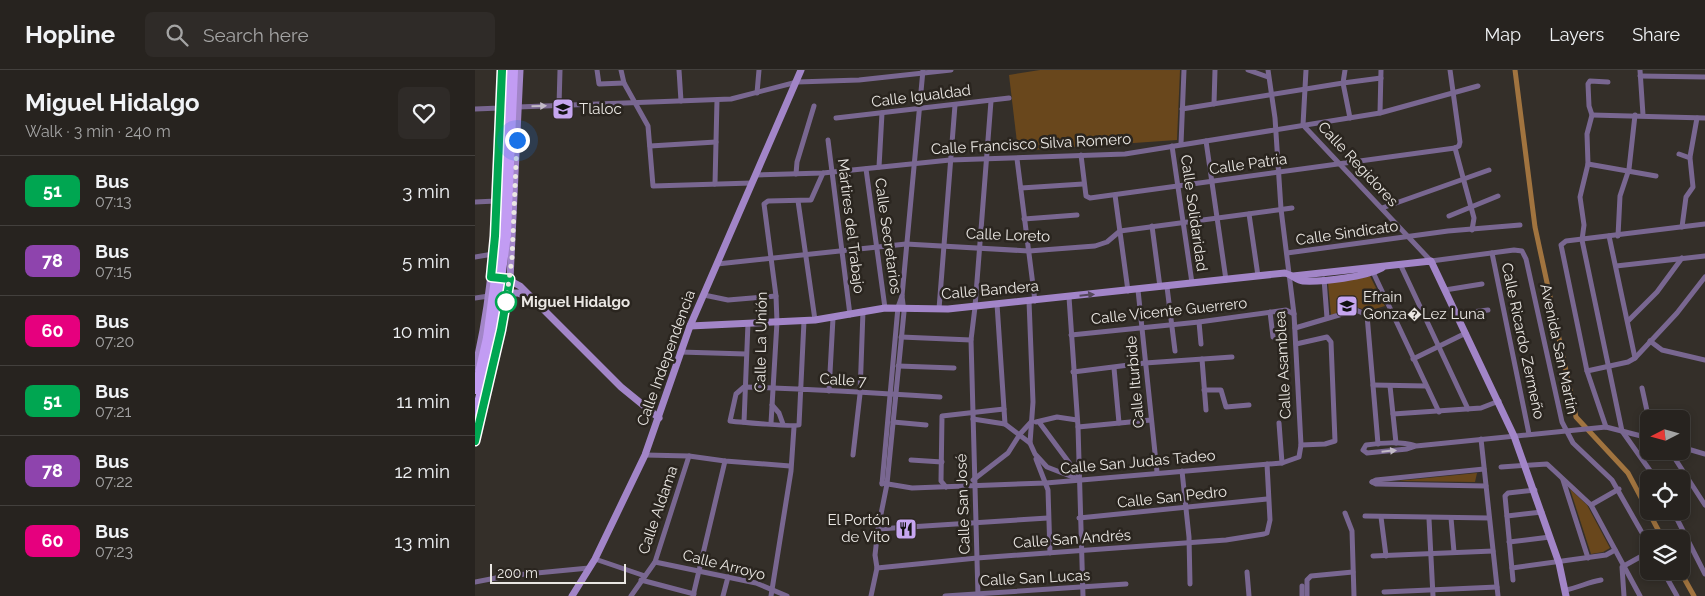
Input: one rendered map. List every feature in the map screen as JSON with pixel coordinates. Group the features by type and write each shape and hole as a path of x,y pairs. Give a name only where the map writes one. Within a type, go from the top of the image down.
{"main road":[{"path":"501,235 507,70"},
{"path":"475,416 490,339 501,235 514,70"},
{"path":"475,390 490,339"}],"street":[{"path":"502,70 496,201 501,235 498,244 502,247 507,247 513,242"},
{"path":"475,441 501,330 510,279 520,70"},
{"path":"559,106 560,70"},
{"path":"597,70 600,85 624,83"},
{"path":"621,70 624,83 648,126 653,186 752,183"},
{"path":"679,70 681,101"},
{"path":"757,93 759,70"},
{"name":"Calle Independencia","path":"572,596 595,558 645,455 690,326 801,70"},
{"path":"518,107 717,100 743,97 797,82 859,80 951,70"},
{"path":"1181,144 1184,70"},
{"path":"1214,104 1215,70"},
{"path":"1248,70 1268,77"},
{"name":"Calle Asamblea","path":"1268,70 1276,130 1281,209 1292,275 1301,453"},
{"name":"Calle Regidores","path":"1305,70 1303,125 1431,261"},
{"path":"1345,70 1343,83 1349,118"},
{"path":"1380,112 1381,70"},
{"path":"1450,70 1460,142 1459,146 1455,148 1474,218 1472,230"},
{"path":"885,483 923,72"},
{"path":"1643,115 1640,73 1705,77"},
{"path":"1182,109 1303,88 1381,78"},
{"path":"1608,82 1590,81 1588,84 1589,106 1592,115 1587,134 1588,164 1580,197 1584,225 1582,240 1622,431 1649,470"},
{"name":"Calle Francisco Silva Romero","path":"755,176 823,174 950,160 1125,154 1349,118 1453,94 1478,86"},
{"name":"Calle Igualdad","path":"836,118 1009,98"},
{"path":"715,184 717,100"},
{"name":"Calle San José","path":"978,595 973,483 971,340 991,100"},
{"path":"939,309 955,105"},
{"path":"795,174 814,106"},
{"path":"475,109 500,108"},
{"path":"879,168 882,113"},
{"path":"1592,115 1705,118"},
{"path":"1618,236 1620,196 1629,170 1635,115"},
{"path":"1681,227 1686,197 1693,187 1690,157 1697,118"},
{"name":"Mártires del Trabajo","path":"828,140 850,315"},
{"path":"1206,141 1225,280"},
{"path":"650,146 715,142"},
{"name":"Calle Solidaridad","path":"1172,146 1192,283"},
{"name":"Calle Patria","path":"1083,184 1088,198 1455,148"},
{"path":"1679,154 1690,157"},
{"path":"1021,188 1083,184 1081,155"},
{"path":"1017,159 1029,251 1032,301 1036,422 1030,443"},
{"path":"1588,164 1656,176"},
{"name":"Calle Secretarios","path":"866,169 885,308"},
{"path":"1382,208 1489,170"},
{"path":"815,320 798,201 811,200 823,174"},
{"path":"1115,195 1128,291"},
{"path":"1449,216 1498,196"},
{"path":"475,202 496,201"},
{"name":"Calle La Unión","path":"771,423 777,322 776,296 765,202 798,201"},
{"name":"Calle Loreto","path":"717,264 906,244 1029,251 1101,245 1120,231 1292,208"},
{"path":"1249,214 1258,276"},
{"path":"1024,220 1077,215"},
{"path":"1582,240 1705,224"},
{"name":"Calle Sindicato","path":"1287,253 1521,225"},
{"path":"1152,226 1175,351"},
{"path":"475,368 484,328 493,254 501,235"},
{"path":"1609,236 1635,358"},
{"name":"Avenida San Martín","path":"1582,240 1566,241 1562,243 1561,248 1587,372 1606,427"},
{"name":"Avenida San Martín","path":"1492,253 1514,250 1522,251 1526,259 1560,416 1565,430 1573,442 1619,489 1641,530"},
{"path":"1292,275 1300,280 1324,279 1382,268 1492,253"},
{"name":"Calle Ricardo Zermeño","path":"1492,253 1529,434"},
{"path":"475,257 493,254"},
{"path":"1616,266 1705,256"},
{"path":"1628,322 1657,292 1682,258"},
{"path":"1431,261 1499,401 1526,464 1559,563 1565,593 1590,582 1601,580"},
{"path":"1401,266 1468,409"},
{"path":"1292,275 1372,270"},
{"path":"1372,270 1439,412"},
{"name":"Calle Bandera","path":"690,326 805,321 833,318 885,308 939,309 975,307 1285,273 1292,275"},
{"path":"491,277 510,279 533,299 621,387 659,418"},
{"path":"1587,372 1628,362 1635,358 1677,313 1705,278"},
{"path":"1324,279 1327,318"},
{"path":"1445,290 1482,284"},
{"name":"Calle Iturbide","path":"1138,290 1157,472"},
{"path":"475,298 508,292 525,295 533,299"},
{"path":"704,295 728,300 776,296"},
{"path":"1069,297 1078,427 1079,518 1083,596"},
{"path":"997,304 1005,424"},
{"path":"871,596 877,568 875,555 893,422 893,394 899,366 901,307"},
{"name":"Calle Vicente Guerrero","path":"1071,335 1199,322 1287,310 1294,314"},
{"path":"1295,328 1356,310 1367,315 1378,444"},
{"path":"1457,314 1488,310"},
{"path":"853,455 859,394 863,311"},
{"path":"1270,312 1273,337"},
{"path":"829,391 833,318"},
{"path":"744,387 736,394 729,420 783,424 794,427 799,424 805,321"},
{"path":"1199,322 1201,344"},
{"path":"484,328 493,324 501,330"},
{"path":"744,422 748,324"},
{"path":"1413,359 1466,333"},
{"path":"901,337 971,340"},
{"path":"1296,344 1327,337 1331,342 1333,369 1335,440 1325,444 1301,445"},
{"path":"1650,342 1661,350 1705,360"},
{"path":"680,352 746,354"},
{"path":"1073,372 1145,363 1232,357"},
{"path":"1202,359 1206,410"},
{"path":"899,366 954,368"},
{"path":"1114,368 1119,423"},
{"path":"1373,385 1426,386"},
{"path":"1390,386 1396,443"},
{"name":"Calle 7","path":"744,387 940,397"},
{"path":"1642,388 1647,410"},
{"path":"1204,390 1221,390 1226,406 1249,404"},
{"path":"1393,414 1484,408 1499,401"},
{"path":"772,405 779,413 783,424"},
{"path":"935,487 941,481 942,416 1004,410"},
{"path":"973,483 1008,453 1020,434 1036,422 1057,417 1077,420"},
{"path":"973,419 1005,424 1030,443 1048,490 1050,553"},
{"path":"1078,427 1151,420"},
{"path":"893,422 926,425"},
{"path":"1036,422 1079,478"},
{"path":"1279,423 1282,463"},
{"path":"771,593 791,471 794,427"},
{"path":"1416,446 1406,443 1378,444 1366,445 1363,450 1367,453 1598,427 1606,427 1640,436"},
{"path":"1481,439 1497,596"},
{"path":"1690,449 1705,454"},
{"name":"Calle San Judas Tadeo","path":"885,483 912,488 947,488 973,483 1046,483 1079,478 1282,463 1293,460 1301,453"},
{"path":"1035,454 1052,470 1079,478"},
{"path":"645,455 689,456 790,466"},
{"name":"Calle Aldama","path":"631,596 655,562 689,456"},
{"path":"911,460 942,462"},
{"path":"1676,460 1705,506"},
{"path":"595,558 643,578 694,595 725,461"},
{"path":"1267,464 1267,499"},
{"path":"1501,467 1547,464 1563,478 1591,505 1640,596"},
{"path":"1484,469 1376,480 1372,482 1376,484 1486,486"},
{"path":"1182,471 1190,584"},
{"path":"1563,478 1588,558"},
{"path":"941,481 947,488"},
{"path":"1591,505 1619,489"},
{"path":"1513,580 1506,494 1535,490"},
{"name":"Calle San Pedro","path":"1079,518 1267,499"},
{"name":"Calle San Andrés","path":"877,568 977,558 1226,540 1267,533 1270,520 1267,499"},
{"path":"1507,516 1541,512"},
{"path":"1345,513 1352,531 1354,596"},
{"path":"1365,516 1429,519 1489,518"},
{"path":"1381,517 1386,556"},
{"path":"878,529 1048,518"},
{"path":"1451,518 1453,552"},
{"path":"1429,519 1433,593"},
{"path":"1678,520 1705,574"},
{"path":"1509,542 1550,537"},
{"path":"1512,568 1608,555 1615,550"},
{"path":"1373,556 1493,551"},
{"path":"1624,596 1621,571 1624,566 1640,557"},
{"name":"Calle Arroyo","path":"655,562 756,583 771,593 787,596"},
{"path":"475,582 506,576 589,568"},
{"path":"1247,572 1249,596"},
{"path":"1307,596 1307,580 1311,576 1353,572"},
{"path":"723,596 728,577"},
{"path":"1668,580 1677,596"},
{"name":"Calle San Lucas","path":"945,596 1127,584"},
{"path":"1302,586 1302,596"},
{"path":"1383,592 1433,593 1497,587"},
{"path":"1484,596 1487,588"}],"shaded area":[{"path":"1040,70 1180,70 1177,140 1018,151 1009,75"},
{"path":"1370,276 1385,306 1368,311 1356,307 1331,315 1328,283"},
{"path":"1477,473 1475,482 1397,481"},
{"path":"1570,489 1587,505 1610,548 1603,552 1591,554"}],"waterway":[{"path":"1515,70 1535,227 1576,417 1628,473 1658,530"},
{"path":"1685,580 1694,596"}],"bus line":[{"name":"51","path":"475,441 501,330 510,279 491,277 495,236 502,70"}],"place":[{"name":"Tlaloc","path":"563,109"},
{"name":"Miguel Hidalgo","path":"506,302"},
{"name":"Efrain Gonza�Lez Luna","path":"1347,306"},
{"name":"El Portón de Vito","path":"906,529"}],"route":[{"path":"506,302 512,258 517,140"}]}
